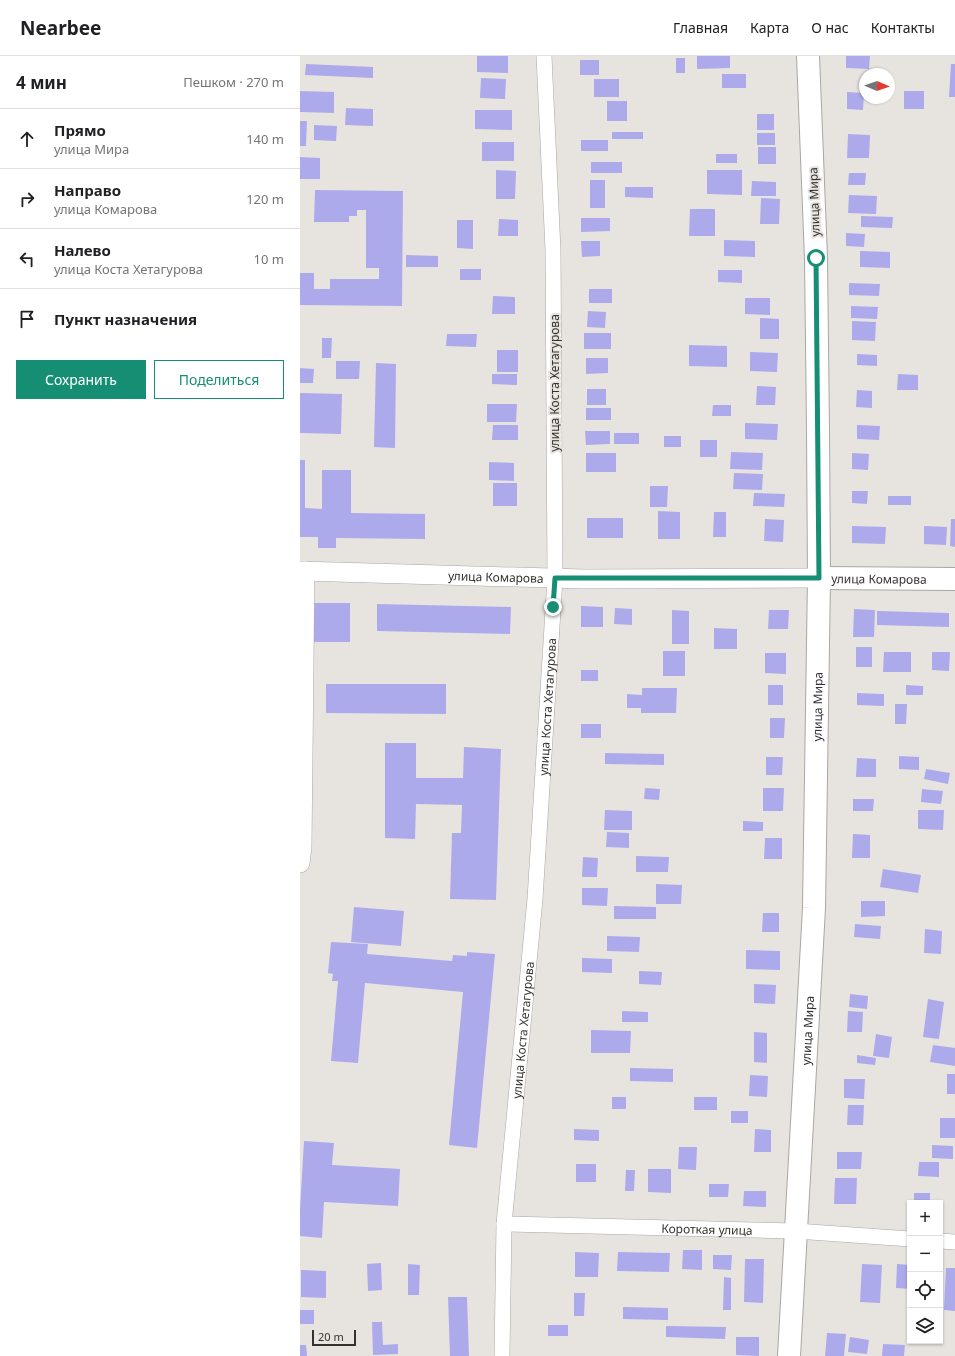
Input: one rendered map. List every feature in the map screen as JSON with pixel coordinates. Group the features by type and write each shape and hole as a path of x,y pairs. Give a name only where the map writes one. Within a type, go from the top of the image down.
{"main road":[{"name":"улица Мира","path":"788,1356 814,908 819,578 816,258 808,56"},
{"name":"улица Комарова","path":"819,578 955,579"}],"street":[{"name":"улица Коста Хетагурова","path":"502,1356 504,1224 535,898 555,578 553,250 544,56"},
{"name":"улица Комарова","path":"303,571 555,578 819,578"},
{"path":"300,863 302,847 303,571"},
{"name":"Короткая улица","path":"504,1224 796,1231 907,1239"},
{"path":"943,1241 955,1242"}],"building":[{"path":"477,56 508,56 508,73 477,72"},
{"path":"697,56 730,56 730,68 697,69"},
{"path":"846,56 870,56 869,68 846,68"},
{"path":"676,58 685,58 685,73 676,73"},
{"path":"580,60 599,60 599,75 580,75"},
{"path":"306,64 373,67 373,78 305,75"},
{"path":"951,64 955,64 955,97 949,97"},
{"path":"722,74 746,74 746,88 722,88"},
{"path":"481,78 506,79 505,99 480,98"},
{"path":"594,79 619,79 619,97 594,97"},
{"path":"300,91 334,92 334,113 300,112"},
{"path":"904,91 924,91 924,109 904,109"},
{"path":"847,92 859,93 859,104 863,104 863,110 847,109"},
{"path":"607,101 627,101 627,121 607,121"},
{"path":"346,108 373,109 373,126 345,125"},
{"path":"475,110 512,110 512,130 475,129"},
{"path":"757,114 774,114 774,130 757,130"},
{"path":"300,121 307,121 306,146 300,146"},
{"path":"314,125 337,126 336,141 314,140"},
{"path":"612,132 643,132 643,139 612,139"},
{"path":"757,133 775,133 775,145 757,145"},
{"path":"848,134 870,135 869,158 847,158"},
{"path":"581,140 608,140 608,151 581,151"},
{"path":"482,142 514,142 514,161 482,161"},
{"path":"758,147 776,147 776,164 758,164"},
{"path":"716,154 737,154 737,163 716,163"},
{"path":"300,157 320,158 320,179 300,179"},
{"path":"591,162 622,162 622,173 591,173"},
{"path":"496,170 516,171 515,199 496,199"},
{"path":"707,170 742,170 742,195 707,194"},
{"path":"849,173 866,173 865,185 848,185"},
{"path":"590,180 605,180 605,208 590,208"},
{"path":"752,181 776,182 776,196 751,196"},
{"path":"625,187 653,187 653,198 625,197"},
{"path":"315,190 403,191 402,306 300,305 300,273 314,273 314,289 330,289 330,279 379,279 379,268 366,268 366,210 357,210 357,216 349,216 349,222 314,222"},
{"path":"849,195 877,196 876,214 848,213"},
{"path":"761,198 780,199 779,224 760,224"},
{"path":"690,209 715,209 715,236 689,236"},
{"path":"861,216 893,217 892,228 861,227"},
{"path":"581,218 610,218 610,231 581,232"},
{"path":"499,219 518,220 518,236 498,236"},
{"path":"457,220 473,220 473,249 457,248"},
{"path":"846,233 865,234 864,247 846,246"},
{"path":"724,240 755,241 755,257 724,256"},
{"path":"581,241 600,241 600,256 582,257"},
{"path":"860,251 890,252 890,268 860,267"},
{"path":"406,255 438,256 438,267 406,267"},
{"path":"460,269 481,269 481,280 460,280"},
{"path":"718,270 742,270 742,283 718,282"},
{"path":"849,283 880,284 879,296 849,295"},
{"path":"589,289 612,289 612,303 589,303"},
{"path":"493,296 515,297 515,314 492,314"},
{"path":"745,298 770,298 770,315 745,314"},
{"path":"851,306 878,307 877,319 851,318"},
{"path":"588,311 606,312 605,328 587,327"},
{"path":"760,318 779,319 779,339 760,339"},
{"path":"852,321 876,322 875,341 852,340"},
{"path":"584,333 611,333 611,349 584,349"},
{"path":"447,334 477,334 476,347 446,346"},
{"path":"322,338 332,338 331,358 322,358"},
{"path":"689,345 727,346 727,367 689,366"},
{"path":"497,350 518,350 518,372 497,372"},
{"path":"750,352 778,353 777,372 750,371"},
{"path":"857,354 877,355 877,366 857,365"},
{"path":"586,358 608,358 608,373 586,374"},
{"path":"336,361 360,361 359,379 336,379"},
{"path":"376,363 396,364 395,448 374,447"},
{"path":"300,368 314,369 313,383 300,383"},
{"path":"492,374 517,374 517,385 492,384"},
{"path":"898,374 918,375 918,390 897,390"},
{"path":"757,386 776,387 775,405 756,405"},
{"path":"587,389 606,389 606,405 587,405"},
{"path":"857,390 872,391 872,408 856,407"},
{"path":"300,393 342,394 341,434 300,433"},
{"path":"487,404 517,404 516,422 487,422"},
{"path":"713,405 731,405 731,416 712,416"},
{"path":"586,408 611,408 611,420 586,420"},
{"path":"745,423 778,424 777,440 745,439"},
{"path":"493,425 518,425 518,440 492,440"},
{"path":"857,425 880,426 879,440 857,439"},
{"path":"585,431 610,431 610,444 586,445"},
{"path":"614,433 639,433 639,444 614,444"},
{"path":"664,436 681,436 681,447 664,447"},
{"path":"700,440 717,440 717,457 700,457"},
{"path":"731,452 763,453 762,470 730,469"},
{"path":"586,453 616,453 616,472 586,472"},
{"path":"852,453 869,454 868,470 852,469"},
{"path":"300,460 305,460 305,508 322,509 322,470 351,470 351,513 425,514 425,539 336,538 336,548 318,548 318,537 300,537"},
{"path":"489,462 514,463 514,481 489,480"},
{"path":"734,473 763,474 762,490 733,489"},
{"path":"493,483 517,483 517,506 493,506"},
{"path":"650,486 668,486 667,507 650,507"},
{"path":"852,491 868,491 867,504 852,503"},
{"path":"754,493 785,494 784,507 753,506"},
{"path":"888,496 911,496 911,505 888,505"},
{"path":"658,511 680,512 680,539 658,539"},
{"path":"714,512 726,512 726,537 713,537"},
{"path":"587,518 623,518 623,538 587,538"},
{"path":"765,519 784,520 783,542 764,541"},
{"path":"951,519 955,519 955,547 950,546"},
{"path":"852,526 886,527 885,544 852,543"},
{"path":"924,526 947,527 946,545 924,544"},
{"path":"313,603 350,603 350,642 312,642"},
{"path":"377,604 511,607 510,634 377,631"},
{"path":"581,606 603,607 603,627 581,627"},
{"path":"615,608 632,609 632,625 614,624"},
{"path":"854,609 875,610 874,637 853,637"},
{"path":"672,610 689,611 689,644 672,644"},
{"path":"769,610 789,610 788,629 768,629"},
{"path":"877,611 949,613 949,627 877,625"},
{"path":"714,628 737,629 737,649 714,649"},
{"path":"856,647 872,647 872,667 856,667"},
{"path":"663,651 685,651 685,676 663,676"},
{"path":"884,652 911,652 911,672 883,672"},
{"path":"932,652 950,652 949,671 932,670"},
{"path":"765,653 786,653 786,674 765,673"},
{"path":"581,670 598,670 598,681 581,681"},
{"path":"326,684 446,684 446,714 326,713"},
{"path":"768,685 783,685 783,705 768,705"},
{"path":"906,685 923,686 923,695 906,695"},
{"path":"642,688 677,688 676,713 641,713 641,708 627,708 627,694 642,695"},
{"path":"857,693 884,694 884,706 857,705"},
{"path":"895,704 907,704 906,724 895,724"},
{"path":"770,718 785,718 784,738 770,738"},
{"path":"581,724 601,724 601,738 581,738"},
{"path":"385,743 416,743 416,778 463,778 464,747 501,749 496,900 450,899 452,833 461,833 462,805 416,804 415,839 385,838"},
{"path":"605,753 664,754 664,765 605,764"},
{"path":"899,756 919,757 919,770 899,769"},
{"path":"766,757 783,757 782,775 766,775"},
{"path":"857,758 876,759 876,777 856,777"},
{"path":"926,769 950,773 948,784 924,779"},
{"path":"645,788 660,789 659,800 644,799"},
{"path":"763,788 784,788 783,811 763,811"},
{"path":"922,789 943,791 941,804 921,802"},
{"path":"853,799 874,799 873,811 853,811"},
{"path":"605,810 632,811 632,830 604,830"},
{"path":"918,810 944,810 943,830 918,829"},
{"path":"743,821 763,822 763,831 743,831"},
{"path":"607,832 629,833 629,848 606,847"},
{"path":"853,834 870,835 870,858 852,858"},
{"path":"765,838 782,838 782,859 764,859"},
{"path":"636,856 669,857 668,872 636,872"},
{"path":"583,857 598,858 597,877 582,877"},
{"path":"883,869 921,875 918,893 880,887"},
{"path":"656,884 682,885 681,904 656,904"},
{"path":"582,888 608,888 607,906 582,905"},
{"path":"861,901 885,901 885,916 861,917"},
{"path":"614,906 656,907 656,919 614,919"},
{"path":"354,907 404,911 401,946 351,942"},
{"path":"763,913 779,913 779,932 762,932"},
{"path":"855,924 881,926 880,939 854,937"},
{"path":"925,929 942,931 941,954 924,953"},
{"path":"607,936 640,937 639,952 607,951"},
{"path":"331,942 368,944 367,954 452,961 453,955 467,956 467,952 495,954 477,1148 449,1145 463,992 365,983 358,1063 331,1061 338,981 332,981 333,974 328,973"},
{"path":"746,950 780,951 780,970 746,969"},
{"path":"582,958 612,959 612,973 582,972"},
{"path":"639,971 662,972 661,985 639,984"},
{"path":"754,984 776,985 775,1004 754,1003"},
{"path":"850,994 868,996 867,1009 849,1007"},
{"path":"928,999 944,1002 939,1039 923,1037"},
{"path":"622,1011 648,1012 648,1022 622,1022"},
{"path":"848,1011 863,1012 862,1032 847,1032"},
{"path":"591,1030 631,1031 630,1053 591,1053"},
{"path":"754,1032 767,1033 767,1063 754,1062"},
{"path":"876,1034 892,1037 889,1058 873,1056"},
{"path":"933,1045 955,1048 955,1066 930,1062"},
{"path":"857,1055 876,1058 875,1065 857,1063"},
{"path":"630,1068 673,1069 673,1082 630,1081"},
{"path":"947,1074 955,1074 955,1094 947,1094"},
{"path":"750,1075 768,1076 767,1097 749,1096"},
{"path":"844,1079 865,1079 864,1099 844,1098"},
{"path":"612,1097 626,1097 626,1109 612,1109"},
{"path":"694,1097 717,1097 717,1110 694,1110"},
{"path":"848,1105 864,1105 863,1125 847,1125"},
{"path":"731,1111 748,1111 748,1123 731,1123"},
{"path":"940,1118 955,1118 955,1138 940,1138"},
{"path":"574,1129 599,1130 599,1141 574,1140"},
{"path":"755,1129 771,1130 771,1152 754,1152"},
{"path":"304,1141 334,1143 332,1165 400,1169 398,1206 324,1202 322,1238 300,1236"},
{"path":"932,1145 953,1146 953,1159 932,1158"},
{"path":"679,1147 697,1147 696,1170 678,1169"},
{"path":"837,1152 862,1152 861,1169 837,1169"},
{"path":"919,1162 939,1162 939,1177 918,1176"},
{"path":"576,1164 596,1164 596,1182 576,1182"},
{"path":"648,1169 671,1169 671,1193 648,1192"},
{"path":"626,1170 635,1170 634,1191 625,1191"},
{"path":"835,1178 857,1178 856,1204 834,1204"},
{"path":"709,1184 729,1184 728,1197 709,1197"},
{"path":"744,1191 766,1191 766,1207 743,1206"},
{"path":"914,1193 930,1193 930,1200 914,1200"},
{"path":"683,1250 702,1250 702,1270 682,1269"},
{"path":"575,1252 599,1253 598,1277 575,1277"},
{"path":"618,1252 670,1253 669,1272 617,1271"},
{"path":"713,1255 732,1255 731,1270 713,1269"},
{"path":"745,1259 764,1259 763,1303 744,1302"},
{"path":"381,1263 382,1290 368,1291 367,1264"},
{"path":"408,1264 420,1265 419,1295 408,1295"},
{"path":"862,1264 882,1265 880,1303 860,1302"},
{"path":"897,1264 907,1265 907,1289 896,1288"},
{"path":"946,1268 955,1268 955,1311 944,1310"},
{"path":"301,1270 326,1271 326,1298 301,1297"},
{"path":"724,1277 731,1278 731,1310 723,1310"},
{"path":"574,1293 585,1293 584,1316 574,1316"},
{"path":"448,1297 467,1297 469,1356 450,1356"},
{"path":"623,1307 668,1308 668,1320 623,1319"},
{"path":"300,1310 314,1310 314,1324 300,1324"},
{"path":"372,1322 382,1322 383,1345 398,1344 398,1354 373,1355"},
{"path":"548,1325 568,1325 568,1336 548,1336"},
{"path":"666,1326 726,1327 725,1339 666,1337"},
{"path":"827,1333 846,1334 844,1356 825,1356"},
{"path":"736,1337 759,1337 759,1356 736,1355"},
{"path":"850,1337 869,1340 867,1354 848,1352"},
{"path":"883,1344 905,1345 904,1356 882,1356"},
{"path":"300,1345 306,1345 307,1356 300,1356"}],"route":[{"path":"553,607 555,578 819,578 816,258"}]}
